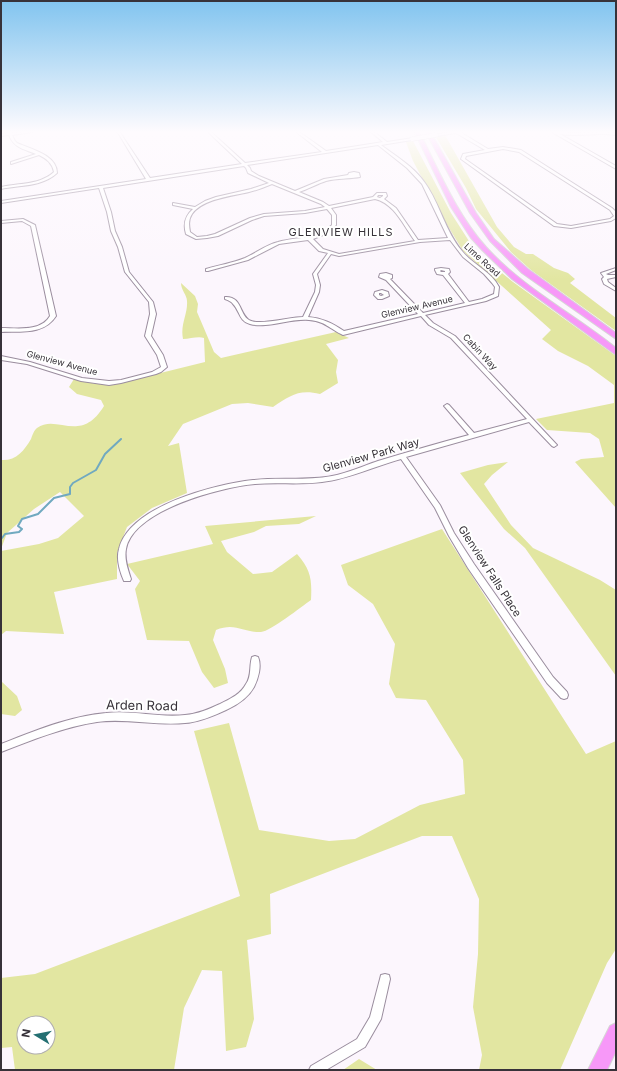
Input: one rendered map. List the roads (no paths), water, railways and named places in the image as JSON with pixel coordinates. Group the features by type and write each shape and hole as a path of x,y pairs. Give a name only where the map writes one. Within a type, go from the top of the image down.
{"highway":[{"path":"442,181 462,219 485,250 511,274 616,352"},
{"path":"455,181 473,213 492,240 525,271 616,337"},
{"path":"597,1070 616,1032"}],"street":[{"path":"1,188 38,181"},
{"path":"1,202 142,181"},
{"path":"208,270 246,259 278,243 324,234 334,225 334,215 328,207 268,181"},
{"path":"296,192 323,181"},
{"name":"Lime Road","path":"421,181 451,239 466,259 496,284 498,290 494,296"},
{"path":"493,181 551,223 558,226 571,227 611,220 616,216 612,209 568,181"},
{"path":"272,183 250,191 215,198 196,208 188,216 185,226 188,233 195,237 214,236 264,215 305,212 378,199 398,213 417,241"},
{"name":"Glenview Avenue","path":"1,358 22,362 77,378 106,383 124,381 157,371 164,367 160,355 148,336 153,314 151,302 127,272 120,247 113,231 110,212 101,187"},
{"path":"174,204 196,208"},
{"path":"1,222 23,220 34,225 53,316 48,323 37,328 1,330"},
{"path":"309,238 319,249 330,253 351,254 417,241 451,239"},
{"path":"227,298 235,302 246,320 250,322 256,323 305,317 317,292 318,285 315,274 330,253"},
{"path":"607,277 603,273 616,269"},
{"path":"445,274 468,304"},
{"path":"607,277 616,276"},
{"path":"607,277 604,279 605,282 616,290"},
{"name":"Cabin Way","path":"387,279 431,324 453,337 554,445"},
{"path":"387,294 399,292"},
{"name":"Glenview Avenue","path":"305,317 325,321 344,333 468,304 494,296"},
{"path":"447,406 473,436"},
{"name":"Glenview Park Way","path":"127,579 121,560 122,547 128,537 133,530 153,514 178,501 234,484 306,481 332,478 402,456 531,420"},
{"name":"Glenview Falls Place","path":"402,456 438,506 451,534 471,566 550,680 564,695"},
{"name":"Arden Road","path":"1,748 52,730 96,718 122,717 185,719 212,712 234,702 246,692 256,672 255,660"},
{"path":"315,1070 361,1043 375,1019 385,979"}],"waterway":[{"path":"2,538 5,534 19,532 22,529 18,526 22,519 38,514 54,498 70,494 70,487 73,483 96,470 105,454 121,439"}],"district":[{"name":"GLENVIEW HILLS","path":"341,232"}]}
